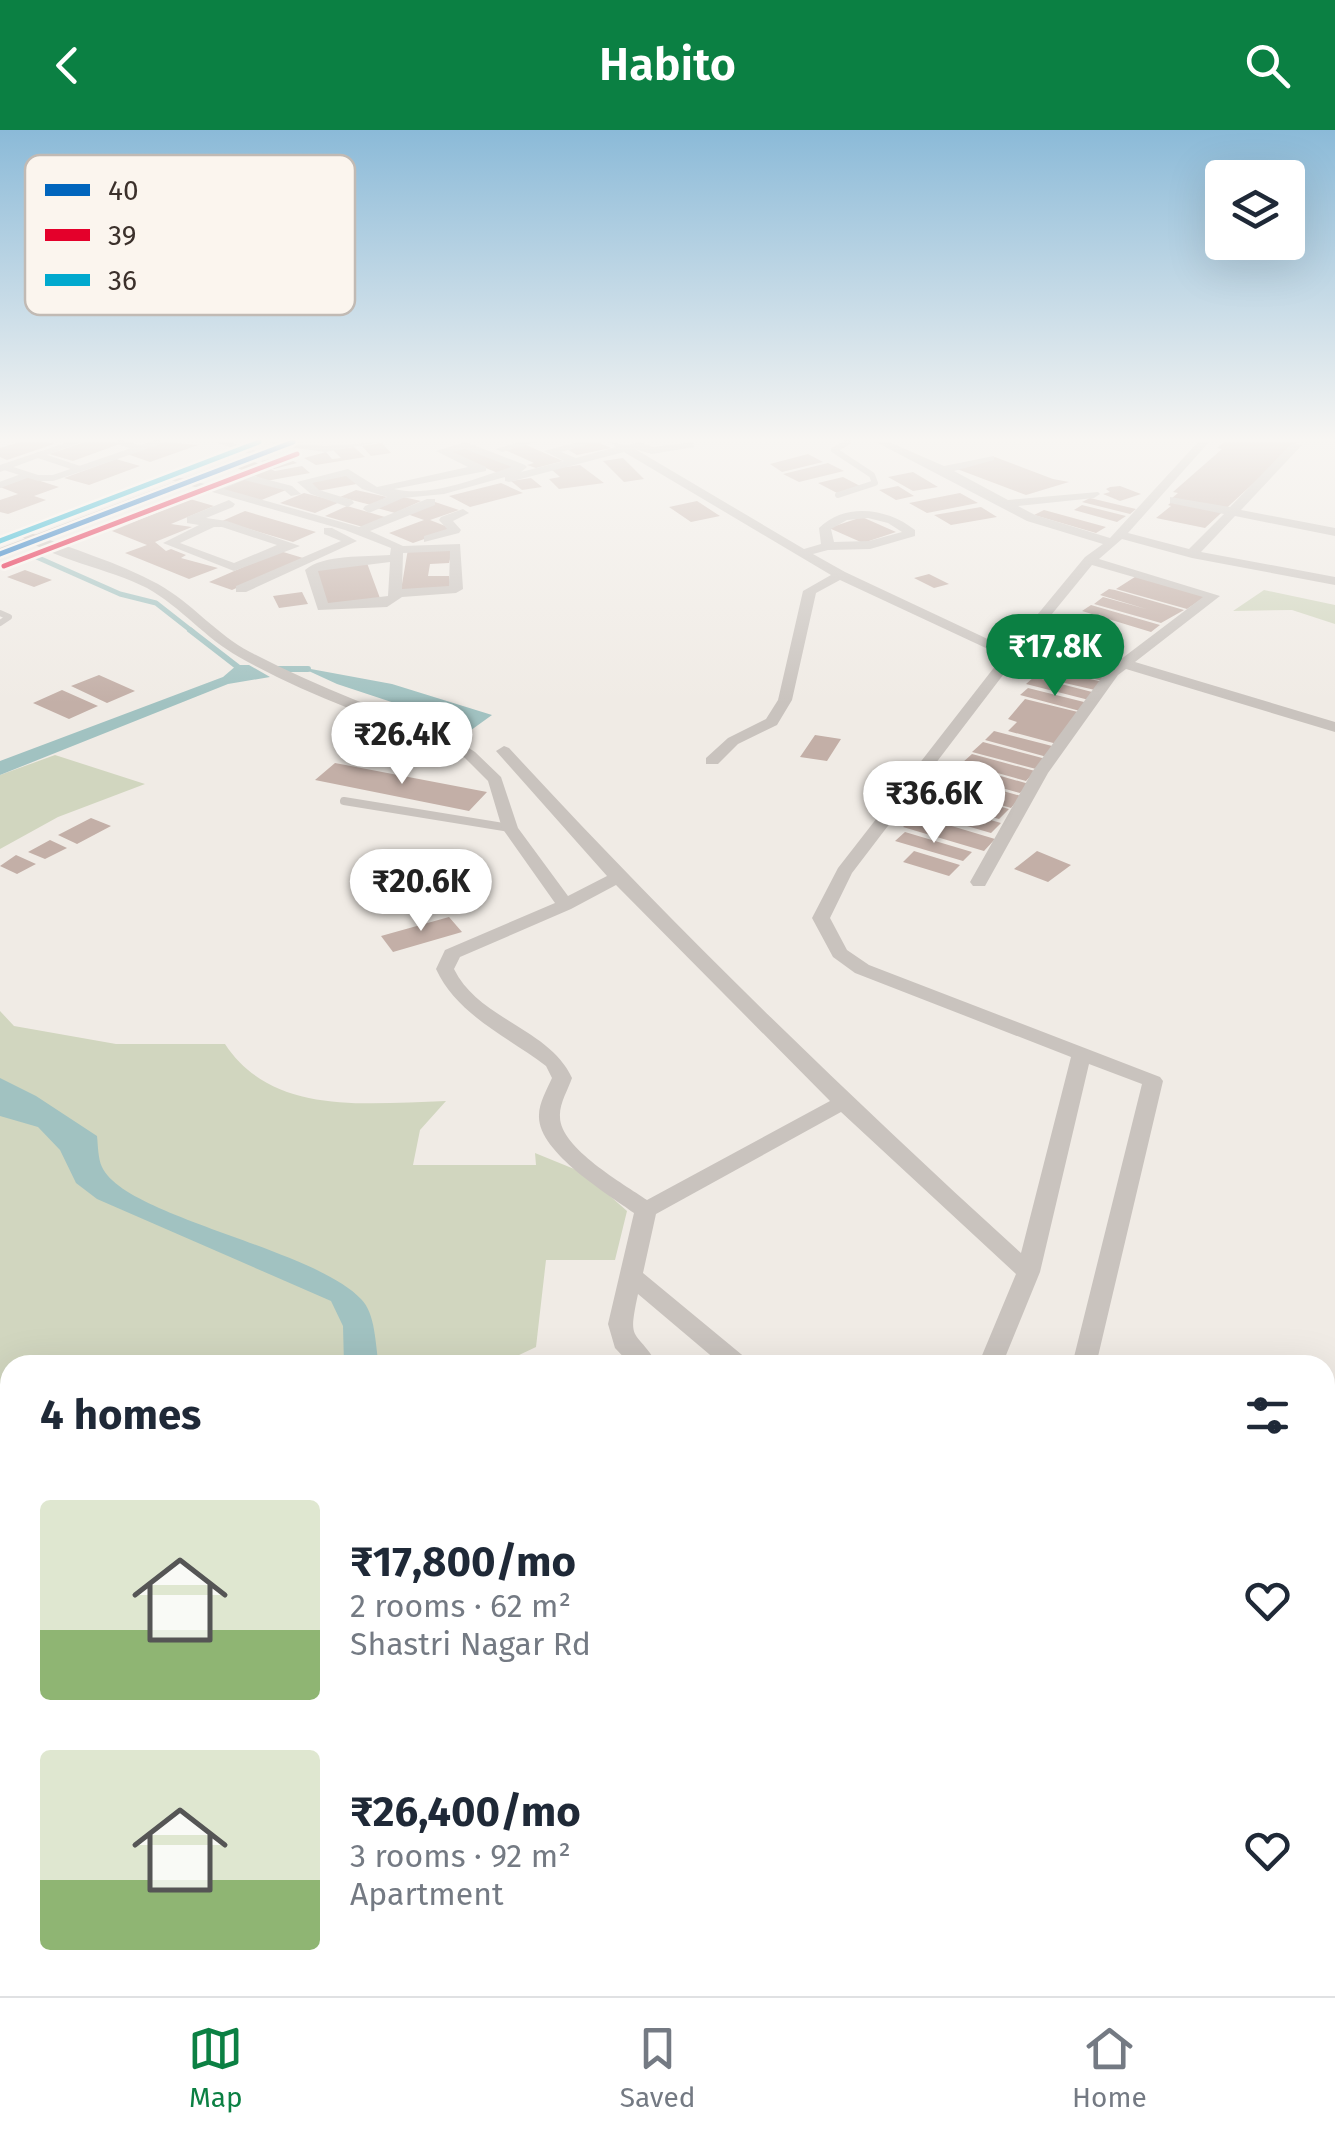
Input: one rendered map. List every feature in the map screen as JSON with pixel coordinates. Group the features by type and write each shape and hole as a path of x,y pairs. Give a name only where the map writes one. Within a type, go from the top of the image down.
{"main road":[{"path":"0,554 55,529"},
{"path":"0,544 32,538"}],"street":[{"path":"199,529 169,543 234,568"},
{"path":"234,529 319,556"},
{"path":"241,588 351,541 322,529"},
{"path":"356,529 388,540 396,551 396,594"},
{"path":"396,551 455,529"},
{"path":"764,529 840,575 1011,655"},
{"path":"802,553 828,546 860,546 911,532 907,529"},
{"path":"1076,529 1335,581"},
{"path":"1086,1355 1154,1082 862,969 840,954 821,918 844,872 942,742 1089,560 1125,529"},
{"path":"1192,554 1214,529"},
{"path":"824,530 828,546"},
{"path":"824,530 860,546"},
{"path":"32,538 166,594 221,642 293,679 450,742 484,766 495,780 510,828 564,904"},
{"path":"208,578 289,544"},
{"path":"456,547 456,589 396,594 387,603 323,607 311,570 396,551 456,547"},
{"path":"979,882 1040,772 1123,663 1214,596 1089,560"},
{"path":"438,570 456,570"},
{"path":"712,761 733,741 772,722 785,700 810,591 840,575"},
{"path":"1123,663 1335,727"},
{"path":"504,751 618,877 842,1102 1028,1272"},
{"path":"618,877 452,954 445,968 448,982 555,1063 562,1078 548,1116 552,1134 572,1155 646,1210"},
{"path":"994,1355 1028,1272 1082,1054"},
{"path":"636,1355 624,1342 620,1324 646,1210 842,1102"},
{"path":"631,1275 726,1355"}],"lane":[{"path":"0,613 9,617 0,622"},
{"path":"344,801 510,828"}],"green space":[{"path":"1264,590 1335,605 1335,624 1292,610 1233,611"},
{"path":"55,755 145,784 58,817 0,849 0,775"},
{"path":"0,1011 14,1026 116,1044 225,1044 245,1067 269,1084 325,1101 446,1101 420,1130 413,1165 536,1165 535,1153 584,1173 627,1211 615,1260 546,1260 536,1347 519,1355 0,1355"}],"water":[{"path":"237,665 249,665 270,677 228,684 0,775 0,761 223,677"},
{"path":"300,667 392,684 492,715 467,733 455,723 337,684"},
{"path":"0,1078 36,1096 97,1136 102,1167 118,1185 145,1202 304,1264 337,1281 366,1305 377,1355 344,1355 343,1326 331,1301 97,1199 76,1183 60,1150 38,1127 0,1116"}],"building":[{"path":"187,529 155,542 166,551 186,555 181,558 218,568 189,579 125,553 147,545 112,531"},
{"path":"249,529 316,532 293,542"},
{"path":"400,529 453,529 413,543 389,533"},
{"path":"831,529 896,532 863,543"},
{"path":"453,548 449,563 430,564 428,576 449,576 451,588 401,590 408,549"},
{"path":"280,551 303,558 232,590 209,582"},
{"path":"367,563 381,601 326,606 316,569"},
{"path":"25,570 52,580 34,587 7,577"},
{"path":"929,574 949,584 934,588 914,578"},
{"path":"1138,575 1209,594 1187,609 1116,589"},
{"path":"1109,589 1184,610 1161,623 1094,604 1103,597 1146,609 1100,595"},
{"path":"302,592 308,604 279,608 273,596"},
{"path":"1091,605 1160,625 1151,632 1082,611"},
{"path":"1057,648 1119,663 1111,671 1048,656"},
{"path":"1054,660 1111,673 1103,681 1047,667"},
{"path":"1047,669 1103,682 1095,690 1039,677"},
{"path":"99,675 135,691 107,703 71,686"},
{"path":"1034,677 1096,693 1089,700 1026,684"},
{"path":"1028,688 1088,703 1080,711 1020,695"},
{"path":"62,690 98,706 69,719 33,703"},
{"path":"1025,699 1082,713 1057,744 1008,731 1017,722 1008,719"},
{"path":"994,731 1056,747 1047,757 985,740"},
{"path":"815,735 841,739 827,761 800,757"},
{"path":"983,742 1046,759 1036,769 972,752"},
{"path":"972,754 1035,771 1026,781 962,763"},
{"path":"335,763 487,792 469,811 315,780"},
{"path":"969,767 1029,784 1020,793 959,776"},
{"path":"960,779 1021,796 1011,808 949,790"},
{"path":"947,792 1009,809 999,819 937,802"},
{"path":"929,802 1001,823 991,833 919,812"},
{"path":"915,815 995,839 984,851 903,827"},
{"path":"91,818 111,826 77,844 58,835"},
{"path":"905,832 972,852 963,861 895,841"},
{"path":"50,840 67,848 45,859 28,852"},
{"path":"914,851 960,865 949,876 903,862"},
{"path":"1037,851 1071,865 1048,882 1014,869"},
{"path":"16,855 36,864 17,874 0,866"},
{"path":"449,917 462,932 393,952 381,936"}],"waterway":[{"path":"32,555 120,594 156,603 193,632"},
{"path":"190,630 243,671"},
{"path":"277,669 308,669"}],"transit line":[{"name":"36","path":"0,541 31,529"},
{"name":"40","path":"0,554 65,529"},
{"name":"39","path":"4,566 101,529"}]}
